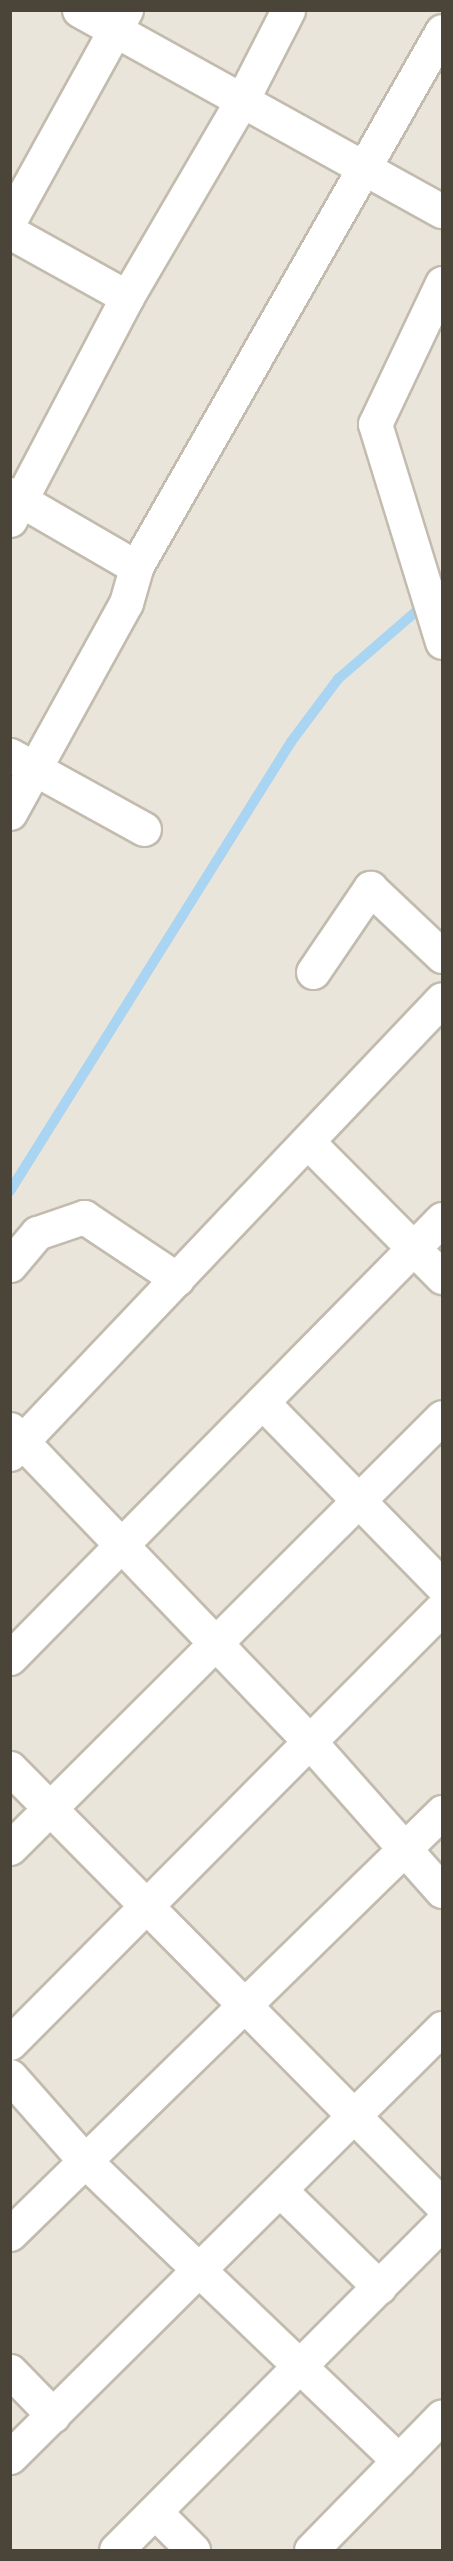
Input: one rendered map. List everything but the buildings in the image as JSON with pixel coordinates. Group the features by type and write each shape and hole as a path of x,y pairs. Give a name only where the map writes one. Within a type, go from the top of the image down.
{"street":[{"path":"80,10 121,20 241,102 442,211"},
{"path":"136,567 14,504 127,297 241,102 288,10"},
{"path":"10,219 121,20"},
{"path":"10,813 23,762 126,603 136,567 442,31"},
{"path":"10,232 127,297"},
{"path":"442,284 375,424 442,642"},
{"path":"23,762 144,829"},
{"path":"314,972 370,888 442,956"},
{"path":"442,999 309,1143 177,1279 14,1441 121,1545 216,1643 310,1742 403,1851 442,1891"},
{"path":"309,1143 442,1277"},
{"path":"10,1265 37,1233 84,1217 177,1279"},
{"path":"10,1658 442,1219"},
{"path":"262,1402 361,1498 442,1586"},
{"path":"10,1848 442,1417"},
{"path":"10,2043 442,1608"},
{"path":"10,1767 355,2114 442,2205"},
{"path":"10,2234 442,1812"},
{"path":"10,2457 442,2028"},
{"path":"10,2076 86,2161 399,2461"},
{"path":"280,2190 379,2287"},
{"path":"116,2550 442,2223"},
{"path":"10,2371 53,2415"},
{"path":"312,2550 442,2416"},
{"path":"155,2512 193,2550"}],"shaded area":[{"path":"11,11 442,11 442,2550 11,2550"}],"waterway":[{"path":"10,1191 291,742 338,679 427,602"}]}
